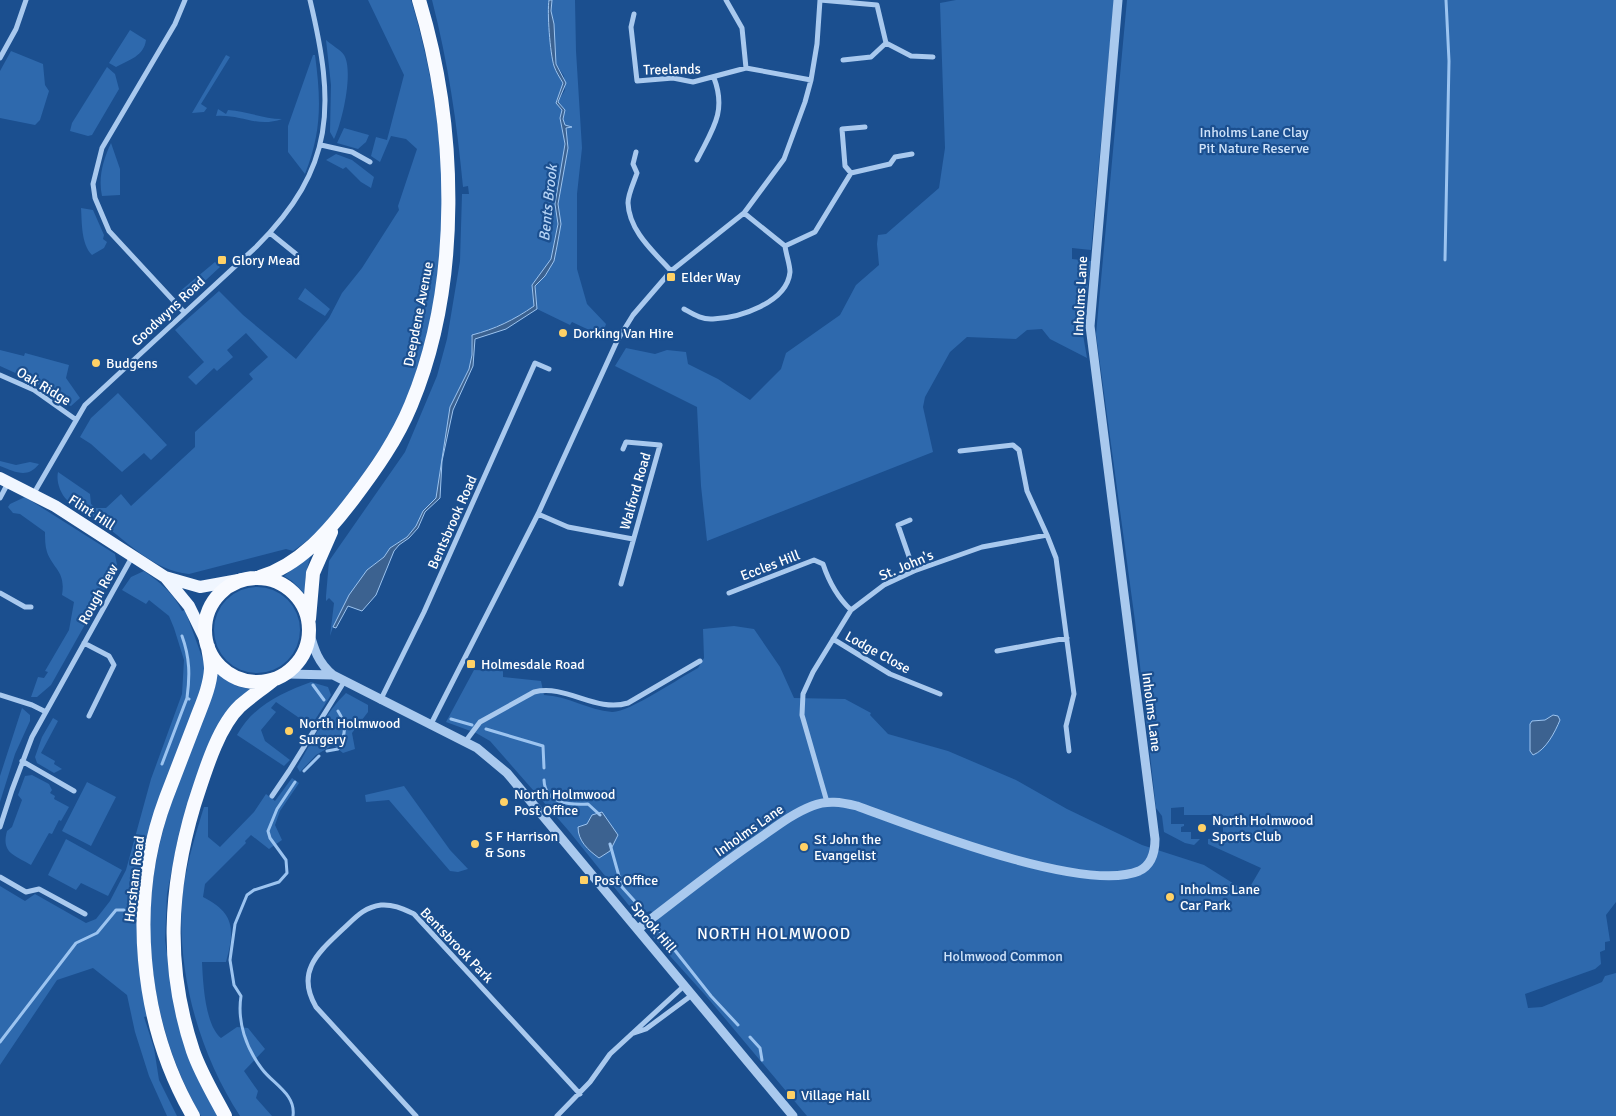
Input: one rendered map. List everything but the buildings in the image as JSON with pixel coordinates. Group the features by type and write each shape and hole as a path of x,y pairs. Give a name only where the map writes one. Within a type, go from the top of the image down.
{"highway":[{"name":"Deepdene Avenue","path":"260,577 276,573 296,560 336,522 377,468 400,430 412,405 428,356 444,280 448,206 445,149 429,32 419,0"},
{"name":"Deepdene Avenue","path":"309,629 313,574 336,522"},
{"path":"225,1116 194,1053 185,1024 174,963 174,899 188,827 220,735 239,707 273,680 287,674 302,657 307,646 309,629 306,611 290,589 276,581 260,577 244,579 227,588 217,598 208,612 205,624 207,644 228,672 243,679 273,680"},
{"name":"Horsham Road","path":"192,1116 174,1078 155,1021 149,991 144,933 149,870 155,836 165,801 208,686 211,663 207,644"}],"main road":[{"name":"Flint Hill","path":"5,479 34,493 165,577 200,587 244,579"},
{"name":"Flint Hill","path":"165,577 188,606 207,644"}],"street":[{"path":"0,58 18,23 26,0"},
{"path":"184,312 109,231 95,198 93,184 102,148 175,24 185,0"},
{"name":"Goodwyns Road","path":"34,493 75,419 96,393 270,233 295,202 307,179 321,144 326,88 310,0"},
{"path":"726,0 742,28 746,68"},
{"path":"430,726 538,514 617,342 633,315 671,271 744,214 784,159 811,80 817,44 820,0 877,5 886,43 910,56 934,57"},
{"name":"Inholms Lane","path":"638,929 741,851 791,816 827,802 841,802 857,806 996,854 1082,874 1110,877 1128,874 1141,870 1151,861 1155,839 1090,326 1118,0"},
{"name":"Treelands","path":"634,14 631,28 637,81 672,78 693,82 746,68 811,80"},
{"path":"843,60 870,57 886,43"},
{"name":"Treelands","path":"697,160 720,108 720,93 714,78"},
{"path":"851,172 845,166 842,129 865,127"},
{"path":"321,144 352,152 370,162"},
{"path":"636,152 633,164 637,173 628,202 632,219 642,238 671,271"},
{"path":"785,246 815,232 851,172 890,164 895,157 912,154"},
{"path":"684,309 700,318 712,320 762,308 784,289 790,272 785,246 744,214"},
{"path":"270,233 296,254"},
{"name":"Bentsbrook Road","path":"380,701 424,612 535,363 548,369"},
{"name":"Oak Ridge","path":"0,375 34,390 75,419"},
{"name":"Walford Road","path":"621,584 660,445 626,442 623,449"},
{"path":"960,451 1004,445 1013,445 1019,450 1027,491 1056,558 1074,694 1066,726 1069,751"},
{"path":"0,498 5,479"},
{"path":"538,514 568,527 633,539"},
{"path":"910,520 898,525 914,571"},
{"name":"St. John's","path":"827,802 802,715 803,694 813,672 851,610 884,585 914,571 982,547 1047,535"},
{"name":"Rough Rew","path":"0,828 22,762 46,712 132,557"},
{"name":"Eccles Hill","path":"729,593 814,560 823,564 829,580 842,601 851,610"},
{"path":"0,593 25,607 31,607"},
{"name":"Spook Hill","path":"309,629 316,656 323,667 333,675 380,701 465,742 491,758 507,773 793,1116"},
{"path":"997,651 1067,638"},
{"name":"Lodge Close","path":"833,639 890,674 940,694"},
{"name":"Rough Rew","path":"84,643 109,656 114,665 89,716"},
{"path":"465,742 480,722 534,692 544,689 557,691 593,704 615,707 628,703 700,661"},
{"path":"287,674 333,675"},
{"path":"272,796 290,771 344,682"},
{"path":"0,695 32,704 46,712"},
{"path":"22,762 74,790"},
{"path":"0,877 26,892 39,889 85,914"},
{"name":"Bentsbrook Park","path":"416,1116 316,1006 310,996 310,968 316,955 364,910 380,905 390,905 414,914 580,1094"},
{"path":"557,1116 580,1094 610,1054 633,1034 640,1024 685,985"},
{"path":"633,1034 646,1029 692,995"}],"green space":[{"path":"368,0 411,0 425,53 435,107 441,162 442,217 438,272 429,326 414,378 393,429 385,442 336,512 305,543 293,551 286,549 189,574 176,572 151,561 96,519 70,503 58,483 58,472 90,494 91,504 96,508 106,508 121,494 131,506 195,447 195,432 253,379 249,374 268,357 246,333 227,350 233,357 217,371 214,368 196,385 188,377 204,362 175,330 219,291 243,315 296,359 329,318 342,293 362,268 399,210 398,206 417,149 406,139 391,136 380,162 371,156 376,137 387,140 404,75"},
{"path":"432,0 549,0 550,43 554,66 563,83 556,103 562,110 560,119 565,144 555,204 558,224 551,259 542,274 534,282 532,290 534,306 512,320 471,337 472,355 469,369 450,408 436,498 423,511 416,526 407,537 390,548 384,557 367,570 333,627 330,636 334,603 329,598 326,601 329,561 405,452 437,376 447,339 460,261 462,194 469,194 468,186 463,187 451,93 443,46"},
{"path":"552,0 575,0 582,148 577,194 577,269 587,304 606,324 602,336 572,322 570,325 537,309 535,286 545,276 554,261 557,246 561,224 558,204 568,148 566,128 571,127 565,125 563,119 565,110 558,102 565,90 564,76 556,64 554,24 551,11"},
{"path":"956,0 1114,0 1091,250 1072,248 1072,259 1091,261 1082,329 1087,358 1050,339 1042,329 1027,330 1016,339 967,337 950,352 925,397 923,407 933,452 707,541 701,486 697,407 615,366 626,348 655,354 667,350 686,352 688,364 718,379 750,400 781,369 786,353 840,315 856,285 879,265 878,235 886,234 939,188 945,148 940,3"},
{"path":"1127,0 1616,0 1616,902 1606,915 1610,941 1605,942 1605,950 1600,952 1601,964 1595,969 1525,994 1528,1008 1542,1007 1602,982 1605,976 1616,973 1616,1116 807,1116 706,996 653,937 653,929 658,919 651,911 642,913 631,908 568,830 490,741 476,733 446,722 474,670 503,671 503,677 541,681 544,695 561,698 603,711 620,711 642,701 698,668 704,658 703,629 734,626 754,629 780,667 794,698 845,699 871,713 870,715 888,734 948,751 1016,780 1067,809 1142,845 1204,865 1247,892 1261,868 1208,844 1208,839 1223,838 1223,815 1184,815 1184,807 1171,808 1171,824 1184,824 1181,827 1181,832 1191,832 1191,839 1200,839 1194,845 1185,843 1164,832 1162,816 1156,808 1135,621 1096,334"},
{"path":"130,30 146,40 145,45 139,54 116,67 109,63"},
{"path":"326,40 344,55 348,73 346,97 334,139 330,132 331,85"},
{"path":"11,51 43,64 45,85 49,91 40,120 35,125 0,118 0,71"},
{"path":"226,55 230,57 201,104 207,108 204,112 192,113"},
{"path":"313,55 315,55 317,71 319,115 315,144 305,174 288,152 288,126"},
{"path":"107,67 115,74 119,89 92,135 88,136 70,131 72,123"},
{"path":"218,109 226,114 228,110 282,119 265,122 216,116"},
{"path":"344,128 369,135 366,142 358,149 337,143"},
{"path":"111,143 120,169 120,195 102,196 102,169"},
{"path":"336,154 352,160 374,177 371,188 361,182 346,167 343,169 326,160"},
{"path":"81,208 93,210 104,235 103,239 107,242 104,248 92,255 84,239"},
{"path":"215,262 220,267 193,292 183,295 179,292"},
{"path":"305,288 330,309 325,316 298,299"},
{"path":"0,350 24,356 25,353 69,365 66,378 80,398 71,406 66,404 33,381 0,366"},
{"path":"118,393 167,445 151,460 144,453 122,472 91,444 80,437 91,418"},
{"path":"0,461 16,465 30,462 39,464 35,469 21,473 0,466"},
{"path":"25,497 115,554 117,565 51,685 37,697 31,697 38,677 44,678 48,672 45,671 69,630 74,602 62,595 61,575 47,552 45,532 20,514 13,513 8,507 10,504"},
{"path":"308,556 310,557 305,578 305,594 284,576"},
{"path":"144,571 166,589 182,611 185,610 206,668 204,683 147,854 148,1016 144,1017 154,1048 159,1080 177,1116 167,1116 149,1076 135,1032 127,995 93,968 57,980 0,1065 0,886 25,901 35,894 86,923 96,919 110,901 126,870 151,779 182,694 184,660 169,616 149,600 146,604 122,590 131,577"},
{"path":"257,587 273,590 281,594 293,606 297,614 300,630 297,646 293,654 281,666 273,670 257,673 241,670 233,666 221,654 217,646 214,630 217,614 221,606 233,594 241,590"},
{"path":"217,673 236,686 250,689 239,699 191,794 179,833 167,894 165,940 175,1008 218,1116 201,1116 186,1088 164,1027 152,964 151,899 155,867 167,818 182,769"},
{"path":"311,682 328,687 331,695 311,726 276,702 271,708 276,712 261,730 265,741 290,760 284,766 237,735 251,716 260,708 279,696"},
{"path":"346,693 368,705 368,712 352,733 355,749 343,753 333,745 316,755 300,772 297,767 325,719"},
{"path":"22,708 30,715 30,721 15,754 0,802 0,776"},
{"path":"53,718 58,721 41,753 55,761 54,764 62,769 54,773 37,763 35,757 42,737"},
{"path":"32,775 49,784 52,790 50,793 55,796 54,799 69,807 61,821 59,820 52,834 49,833 31,865 14,856 7,849 6,838 7,831 12,827 22,800 18,795 25,776"},
{"path":"292,778 299,783 280,811 275,825 282,840 269,849 251,835 245,841 246,843 205,884 203,897 214,903 227,916 231,932 226,962 202,962 206,1003 211,1024 221,1038 237,1027 248,1028 265,1049 244,1071 258,1091 256,1098 272,1116 240,1116 213,1066 202,1039 187,984 181,927 183,887 204,807 208,807 208,837 220,847 254,812 266,794 275,801"},
{"path":"87,782 116,797 91,846 62,831"},
{"path":"404,786 450,850 468,869 458,872 450,871 389,800 366,802 365,795"},
{"path":"66,839 122,870 108,896 81,883 76,890 48,875"}],"shaded area":[{"path":"549,0 552,0 551,11 554,24 556,64 566,83 558,102 565,110 563,119 565,125 572,127 566,128 568,148 558,204 561,224 554,261 545,276 535,286 537,309 506,329 475,339 473,366 453,410 442,461 440,498 425,512 418,528 394,551 376,595 362,611 348,606 336,628 333,627 349,595 367,570 384,557 390,548 407,537 416,526 423,511 436,498 450,407 469,369 472,355 472,335 504,324 534,306 532,285 551,259 558,224 555,204 565,144 560,118 562,110 556,103 563,83 554,66 550,43"},
{"path":"1553,715 1558,716 1560,720 1550,740 1538,753 1533,755 1530,751 1530,724 1532,721 1545,720"},
{"path":"602,812 618,835 610,851 599,858 584,845 578,832 578,827 587,824 592,815"}],"waterway":[{"path":"1445,260 1449,61 1446,0"},
{"path":"182,636 189,667 187,698"},
{"name":"Bents Brook","path":"313,685 324,700"},
{"path":"162,764 187,698 189,699"},
{"name":"Bents Brook","path":"327,751 338,749 343,739 344,725 338,711"},
{"path":"451,719 472,725"},
{"path":"486,729 543,746 544,768"},
{"name":"Bents Brook","path":"304,771 319,756"},
{"path":"544,780 545,788 554,798 566,803 588,804 600,815"},
{"name":"Bents Brook","path":"293,1116 291,1101 262,1069 247,1044 240,1015 241,996 234,985 230,960 235,924 247,895 254,890 279,882 287,873 286,860 270,838 268,831 277,809 295,782"},
{"path":"610,844 622,887 640,907"},
{"path":"0,1042 76,943 97,933 116,910 124,910"},
{"path":"658,929 711,996 738,1025"},
{"path":"750,1037 760,1048 762,1060"}],"place":[{"name":"Glory Mead","path":"222,260"},
{"name":"Elder Way","path":"671,277"},
{"name":"Dorking Van Hire","path":"563,333"},
{"name":"Budgens","path":"96,363"},
{"name":"Holmesdale Road","path":"471,664"},
{"name":"North Holmwood Surgery","path":"289,731"},
{"name":"North Holmwood Post Office","path":"504,802"},
{"name":"North Holmwood Sports Club","path":"1202,828"},
{"name":"S F Harrison & Sons","path":"475,844"},
{"name":"St John the Evangelist","path":"804,847"},
{"name":"Post Office","path":"584,880"},
{"name":"Inholms Lane Car Park","path":"1170,897"},
{"name":"Village Hall","path":"791,1095"}],"district":[{"name":"NORTH HOLMWOOD","path":"774,933"}],"park label":[{"name":"Inholms Lane Clay Pit Nature Reserve","path":"1254,140"},
{"name":"Holmwood Common","path":"1003,956"}]}
